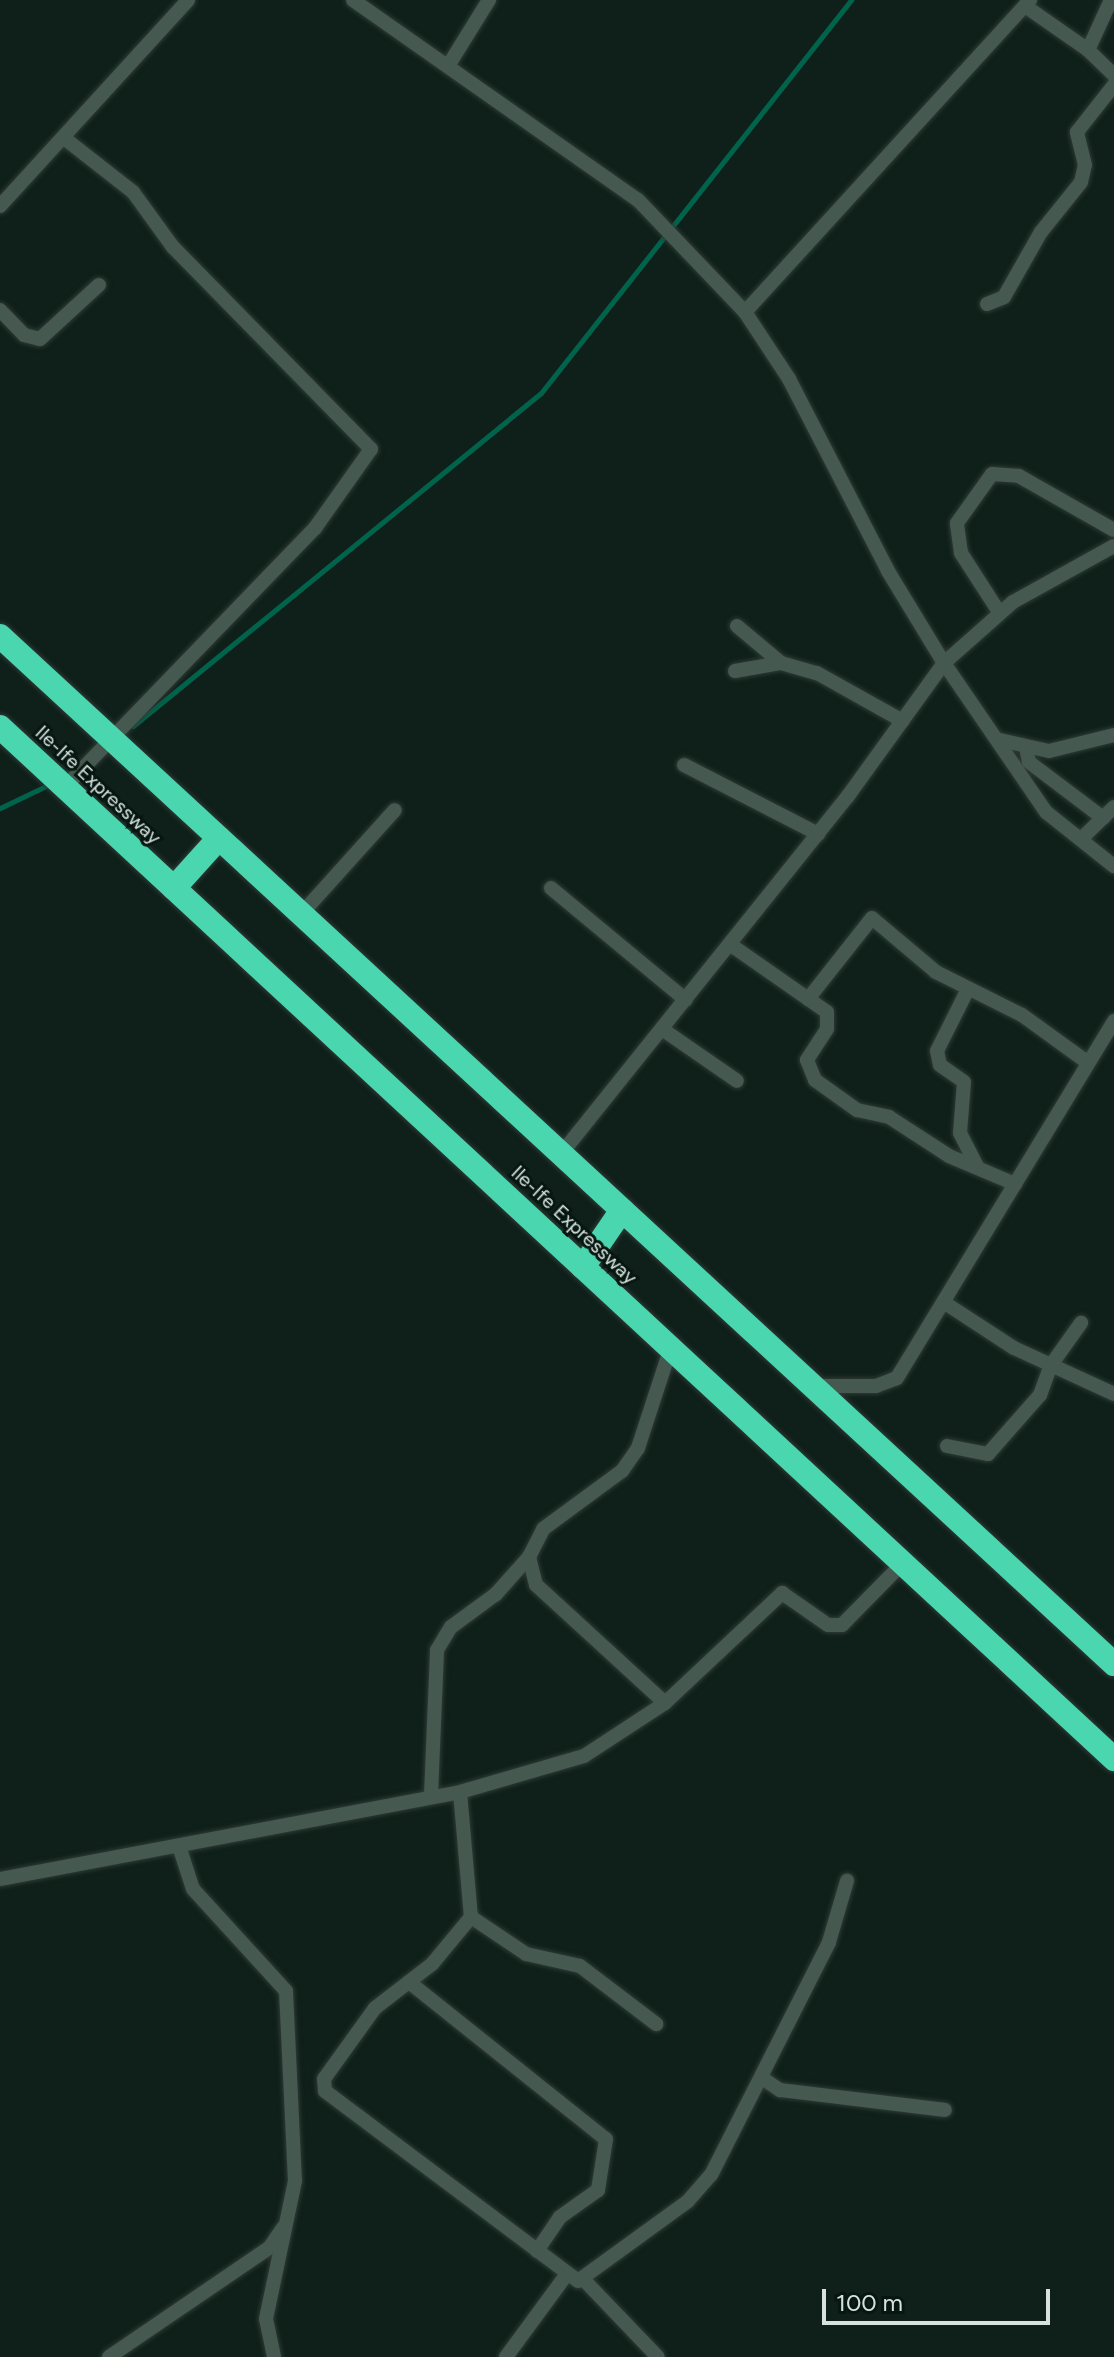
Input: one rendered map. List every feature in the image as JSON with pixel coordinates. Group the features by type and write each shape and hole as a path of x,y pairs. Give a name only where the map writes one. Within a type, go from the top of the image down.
{"highway":[{"name":"Ile-Ife Expressway","path":"0,636 303,912 1114,1664"},
{"name":"Ile-Ife Expressway","path":"0,727 1114,1759"},
{"path":"174,888 219,838"},
{"path":"583,1267 622,1210"}],"street":[{"path":"0,206 188,0"},
{"path":"353,0 638,200 745,312 789,379 888,571 944,663 1000,740 1046,812 1114,866"},
{"path":"448,66 489,0"},
{"path":"1088,50 1111,0"},
{"path":"745,312 1027,3 1088,50 1114,75"},
{"path":"987,304 1004,297 1041,232 1081,182 1085,165 1077,132 1114,85"},
{"path":"64,138 133,192 173,247 371,449 315,528 176,677 110,739 65,787"},
{"path":"0,310 24,335 40,339 99,285"},
{"path":"999,612 961,553 957,523 992,474 1019,476 1114,530"},
{"path":"561,1154 818,834 944,663 999,612 1107,548 1092,519"},
{"path":"737,626 781,663 817,673 903,721"},
{"path":"735,671 781,663"},
{"path":"1000,740 1049,751 1107,736 1114,725"},
{"path":"1026,747 1029,762 1103,818"},
{"path":"684,765 818,834"},
{"path":"1081,839 1114,807"},
{"path":"303,912 395,810"},
{"path":"551,888 686,1000"},
{"path":"808,999 872,918 967,991 1022,1015 1087,1062"},
{"path":"731,945 827,1012 827,1029 807,1060 815,1080 857,1110 889,1117 978,1168 1015,1184"},
{"path":"967,991 937,1051 940,1065 964,1082 960,1133 978,1168"},
{"path":"813,1386 876,1386 897,1378 1114,1021"},
{"path":"662,1029 737,1081"},
{"path":"945,1303 1051,1365 1114,1394"},
{"path":"947,1446 988,1454 1040,1395 1051,1365 1081,1323"},
{"path":"431,1795 437,1650 451,1627 496,1594 529,1557 543,1529 622,1471 638,1448 670,1350"},
{"path":"529,1557 536,1585 665,1703"},
{"path":"0,1879 431,1795 460,1792 584,1756 665,1703 782,1593 828,1625 842,1625 903,1563"},
{"path":"460,1792 471,1917 409,1982 375,2008 324,2079 325,2091 567,2274 585,2281 658,2357"},
{"path":"179,1846 193,1889 286,1991 296,2125 287,2221 266,2319 274,2357"},
{"path":"585,2281 711,2175 829,1942 847,1881"},
{"path":"471,1917 526,1954 580,1966 656,2024"},
{"path":"409,1982 606,2139 598,2190 560,2217 537,2251"},
{"path":"762,2078 780,2090 945,2110"},
{"path":"109,2357 270,2247 287,2221"},
{"path":"506,2357 567,2274"}],"waterway":[{"path":"133,726 541,393 851,0"},
{"path":"0,808 50,784"}]}
